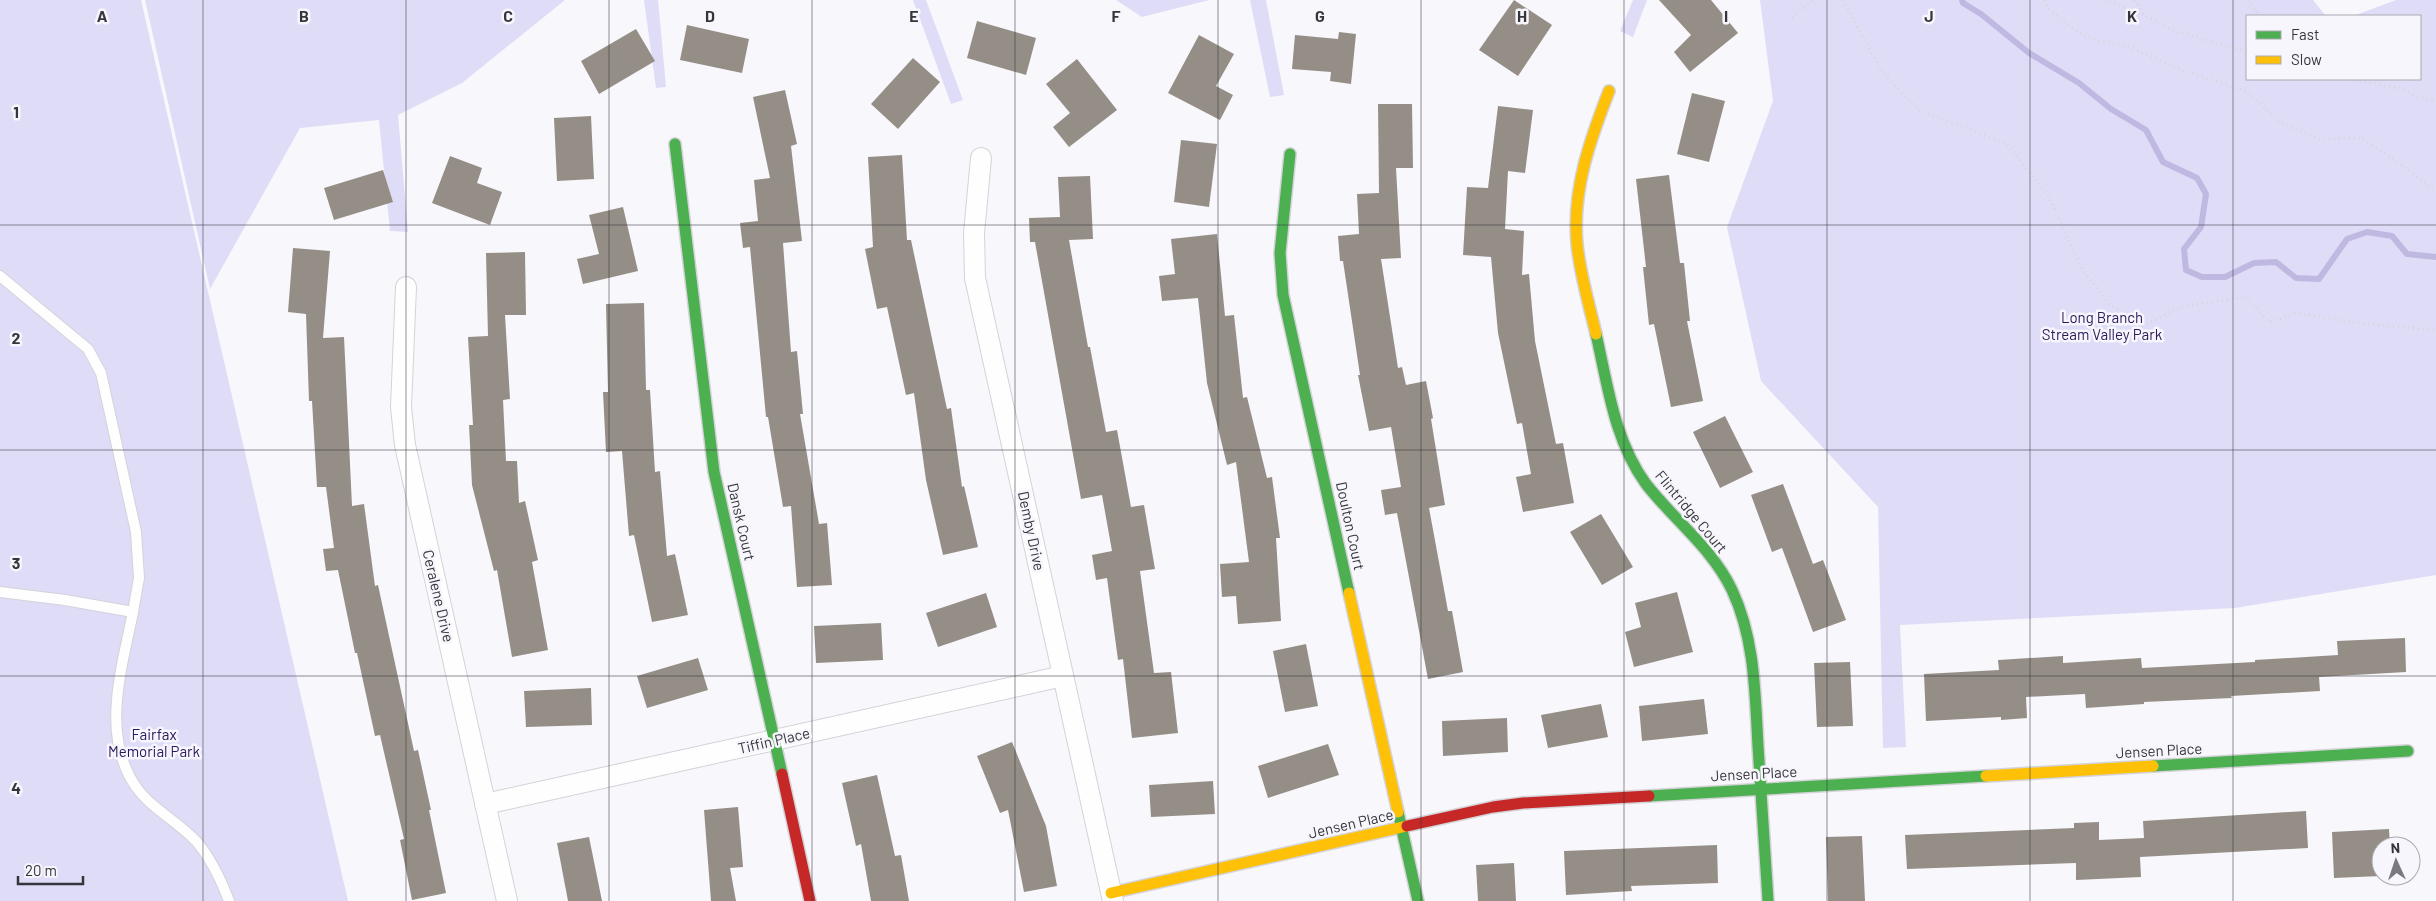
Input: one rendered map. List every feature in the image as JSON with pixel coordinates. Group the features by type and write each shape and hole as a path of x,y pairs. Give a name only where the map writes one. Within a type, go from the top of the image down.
{"street":[{"name":"Flintridge Court","path":"1609,90 1591,136 1578,186 1575,228 1579,263 1615,418 1626,449 1638,472 1660,503 1717,565 1731,588 1742,616 1753,664 1768,901"},
{"name":"Dansk Court","path":"675,144 714,472 810,901"},
{"name":"Doulton Court","path":"1290,154 1280,253 1283,295 1418,901"},
{"name":"Demby Drive","path":"982,158 974,233 975,278 1112,897"},
{"name":"Ceralene Drive","path":"406,287 401,406 405,445 508,901"},
{"name":"Tiffin Place","path":"485,804 1063,676"},
{"name":"Jensen Place","path":"1112,897 1401,828 1493,807 1523,803 2408,751"}],"lane":[{"path":"0,276 88,349 101,373 136,532 139,578 134,612 120,674 115,714 117,738 125,767 137,788 196,841 220,877 229,901"},
{"path":"0,592 65,600 134,612"}],"path":[{"path":"1792,18 1814,0"},
{"path":"1843,0 1882,70 1918,110 2006,143 2049,197 2080,266 2109,304 2143,326 2183,306 2246,297 2269,322 2296,313 2366,324 2436,330"},
{"path":"2045,0 2047,8 2082,36 2128,46 2174,67 2248,92 2280,123 2319,139 2361,138 2399,163 2436,192"},
{"path":"2105,0 2144,15 2175,31 2246,52"},
{"path":"2135,0 2144,15"},
{"path":"2248,0 2258,15"},
{"path":"2355,80 2404,89 2415,96 2436,101"}],"green space":[{"name":"Fairfax Memorial Park","path":"0,0 141,0 348,901 0,901"},
{"path":"145,0 565,0 462,83 398,115 408,232 390,231 379,120 300,128 210,289"},
{"path":"644,0 658,0 666,87 656,88"},
{"path":"913,0 926,0 963,100 951,104"},
{"path":"1116,0 1209,0 1142,17"},
{"path":"1250,0 1266,0 1284,95 1270,97"},
{"path":"1633,0 1647,0 1633,37 1620,31"},
{"name":"Long Branch Stream Valley Park","path":"1760,0 2313,0 2325,15 2246,15 2246,80 2421,80 2421,15 2356,15 2396,0 2436,0 2436,575 2235,608 1900,625 1906,747 1883,748 1878,507 1761,381 1727,227 1773,101"}],"building":[{"path":"1514,0 1552,25 1518,76 1479,50"},
{"path":"1659,0 1711,0 1738,33 1690,72 1674,52 1691,35"},
{"path":"977,21 1036,38 1026,75 967,58"},
{"path":"687,25 749,39 742,73 680,60"},
{"path":"636,29 655,61 599,94 581,61"},
{"path":"1339,32 1356,34 1351,84 1330,81 1331,72 1292,69 1295,35 1338,39"},
{"path":"1199,35 1234,54 1216,86 1233,95 1220,120 1168,93"},
{"path":"913,58 940,82 898,129 871,104"},
{"path":"1077,59 1117,110 1069,147 1053,127 1070,113 1046,84"},
{"path":"785,90 797,144 791,146 802,241 783,243 791,352 797,351 803,414 800,414 819,524 827,523 832,585 797,587 791,506 783,507 768,417 766,417 750,247 743,248 740,223 758,221 754,180 770,178 753,97"},
{"path":"1692,93 1725,101 1709,162 1677,154"},
{"path":"1378,104 1412,104 1413,168 1396,168 1401,258 1381,259 1398,368 1402,367 1406,385 1426,381 1445,505 1429,508 1448,611 1452,611 1463,672 1428,679 1397,513 1385,515 1381,490 1401,487 1391,427 1369,431 1358,375 1360,375 1343,261 1340,261 1338,236 1359,234 1357,194 1379,193"},
{"path":"1498,106 1533,110 1525,173 1508,171 1505,229 1524,231 1522,275 1529,274 1535,341 1556,444 1563,443 1574,503 1523,512 1516,477 1531,474 1522,423 1517,424 1498,333 1491,257 1463,255 1467,187 1488,188"},
{"path":"591,116 594,179 557,181 554,118"},
{"path":"1181,140 1217,144 1209,207 1174,202"},
{"path":"902,155 907,240 911,240 947,409 951,408 962,487 964,486 978,547 943,555 926,480 914,393 906,395 887,307 877,309 865,249 873,247 868,157"},
{"path":"450,156 482,168 477,183 502,192 490,225 432,203"},
{"path":"383,170 393,202 334,220 324,188"},
{"path":"1669,175 1680,263 1684,263 1690,321 1687,321 1703,401 1671,407 1654,324 1649,325 1643,267 1646,267 1636,179"},
{"path":"1090,176 1093,239 1069,240 1088,347 1090,347 1106,432 1117,430 1131,507 1144,505 1155,569 1140,571 1154,673 1171,672 1178,733 1132,738 1123,659 1118,660 1107,578 1096,580 1092,555 1112,551 1102,495 1081,499 1035,242 1030,242 1029,218 1060,217 1058,177"},
{"path":"623,207 638,271 583,284 577,259 599,254 589,215"},
{"path":"1217,234 1225,316 1234,315 1243,398 1247,397 1267,478 1272,477 1280,538 1276,538 1281,621 1238,624 1236,596 1222,597 1220,564 1249,562 1236,462 1227,465 1207,383 1198,298 1162,301 1159,276 1175,274 1171,239"},
{"path":"293,248 330,251 323,338 344,337 352,506 364,504 375,586 378,585 414,751 418,750 446,893 412,900 400,840 404,839 380,735 375,736 338,570 326,571 323,549 334,548 326,487 317,487 312,401 309,401 306,314 288,312"},
{"path":"525,252 526,315 505,315 510,399 503,400 506,461 517,461 519,503 525,501 538,560 532,562 548,650 512,657 497,570 494,571 472,485 469,425 473,425 468,337 488,336 486,253"},
{"path":"644,303 646,390 650,390 655,472 660,471 667,556 675,554 688,615 652,622 634,535 629,536 622,451 606,452 603,392 608,392 606,304"},
{"path":"1725,416 1753,472 1720,488 1693,432"},
{"path":"1783,484 1813,564 1823,560 1846,620 1813,632 1782,548 1772,552 1751,495"},
{"path":"1601,514 1633,567 1602,585 1570,532"},
{"path":"1677,592 1693,652 1634,667 1625,632 1641,627 1635,603"},
{"path":"986,593 997,627 938,647 926,613"},
{"path":"881,623 883,660 816,663 814,626"},
{"path":"2405,638 2406,672 2319,677 2320,691 2144,702 2144,704 2086,708 2085,694 2026,697 2027,718 2001,720 2001,717 1926,721 1924,674 1999,670 1998,660 2063,656 2063,663 2141,658 2142,668 2255,662 2255,660 2338,655 2337,641"},
{"path":"1306,644 1318,706 1285,712 1273,651"},
{"path":"698,658 708,690 647,708 637,676"},
{"path":"1850,662 1853,726 1817,727 1814,663"},
{"path":"591,688 592,725 526,727 524,691"},
{"path":"1704,699 1708,734 1642,741 1639,706"},
{"path":"1601,704 1608,737 1548,748 1541,715"},
{"path":"1507,718 1508,752 1443,756 1442,721"},
{"path":"1012,742 1046,826 1057,886 1024,892 1008,810 1000,813 977,756"},
{"path":"1328,744 1339,775 1268,798 1258,766"},
{"path":"877,775 895,856 901,855 909,901 871,901 861,844 856,846 842,783"},
{"path":"1213,781 1215,814 1151,817 1149,785"},
{"path":"738,807 743,867 730,868 736,901 711,901 704,810"},
{"path":"2306,811 2308,848 2140,857 2141,877 2076,880 2076,863 1907,869 1905,835 2074,828 2074,823 2099,822 2099,840 2144,838 2143,821"},
{"path":"2389,829 2389,836 2371,836 2371,876 2334,878 2332,832"},
{"path":"1862,836 1865,901 1828,901 1826,837"},
{"path":"589,837 602,901 568,901 557,843"},
{"path":"1717,845 1718,883 1631,886 1632,891 1566,895 1564,851"},
{"path":"1514,863 1516,901 1478,901 1476,865"}],"waterway":[{"path":"1962,0 1963,3 1981,14 2029,53 2079,83 2111,109 2146,130 2163,162 2197,178 2206,194 2201,227 2184,249 2186,270 2202,277 2225,277 2254,263 2276,262 2296,278 2319,279 2347,239 2367,232 2392,236 2407,254 2436,257"}],"traffic: fast":[{"path":"675,144 714,472 782,774"},
{"path":"1290,154 1280,253 1283,295 1349,593"},
{"path":"1596,334 1619,431 1635,467 1646,484 1714,561 1724,575 1740,609 1750,647 1755,686 1768,901"},
{"path":"2153,766 2408,751"},
{"path":"1649,796 1986,776"},
{"path":"1398,812 1418,901"}],"traffic: slow":[{"path":"1596,334 1580,266 1576,224 1577,204 1589,147 1609,91"},
{"path":"1349,593 1398,812"},
{"path":"1986,776 2153,766"},
{"path":"1111,893 1407,826"}],"traffic: jam":[{"path":"782,774 810,901"},
{"path":"1407,826 1493,807 1523,803 1649,796"}]}
